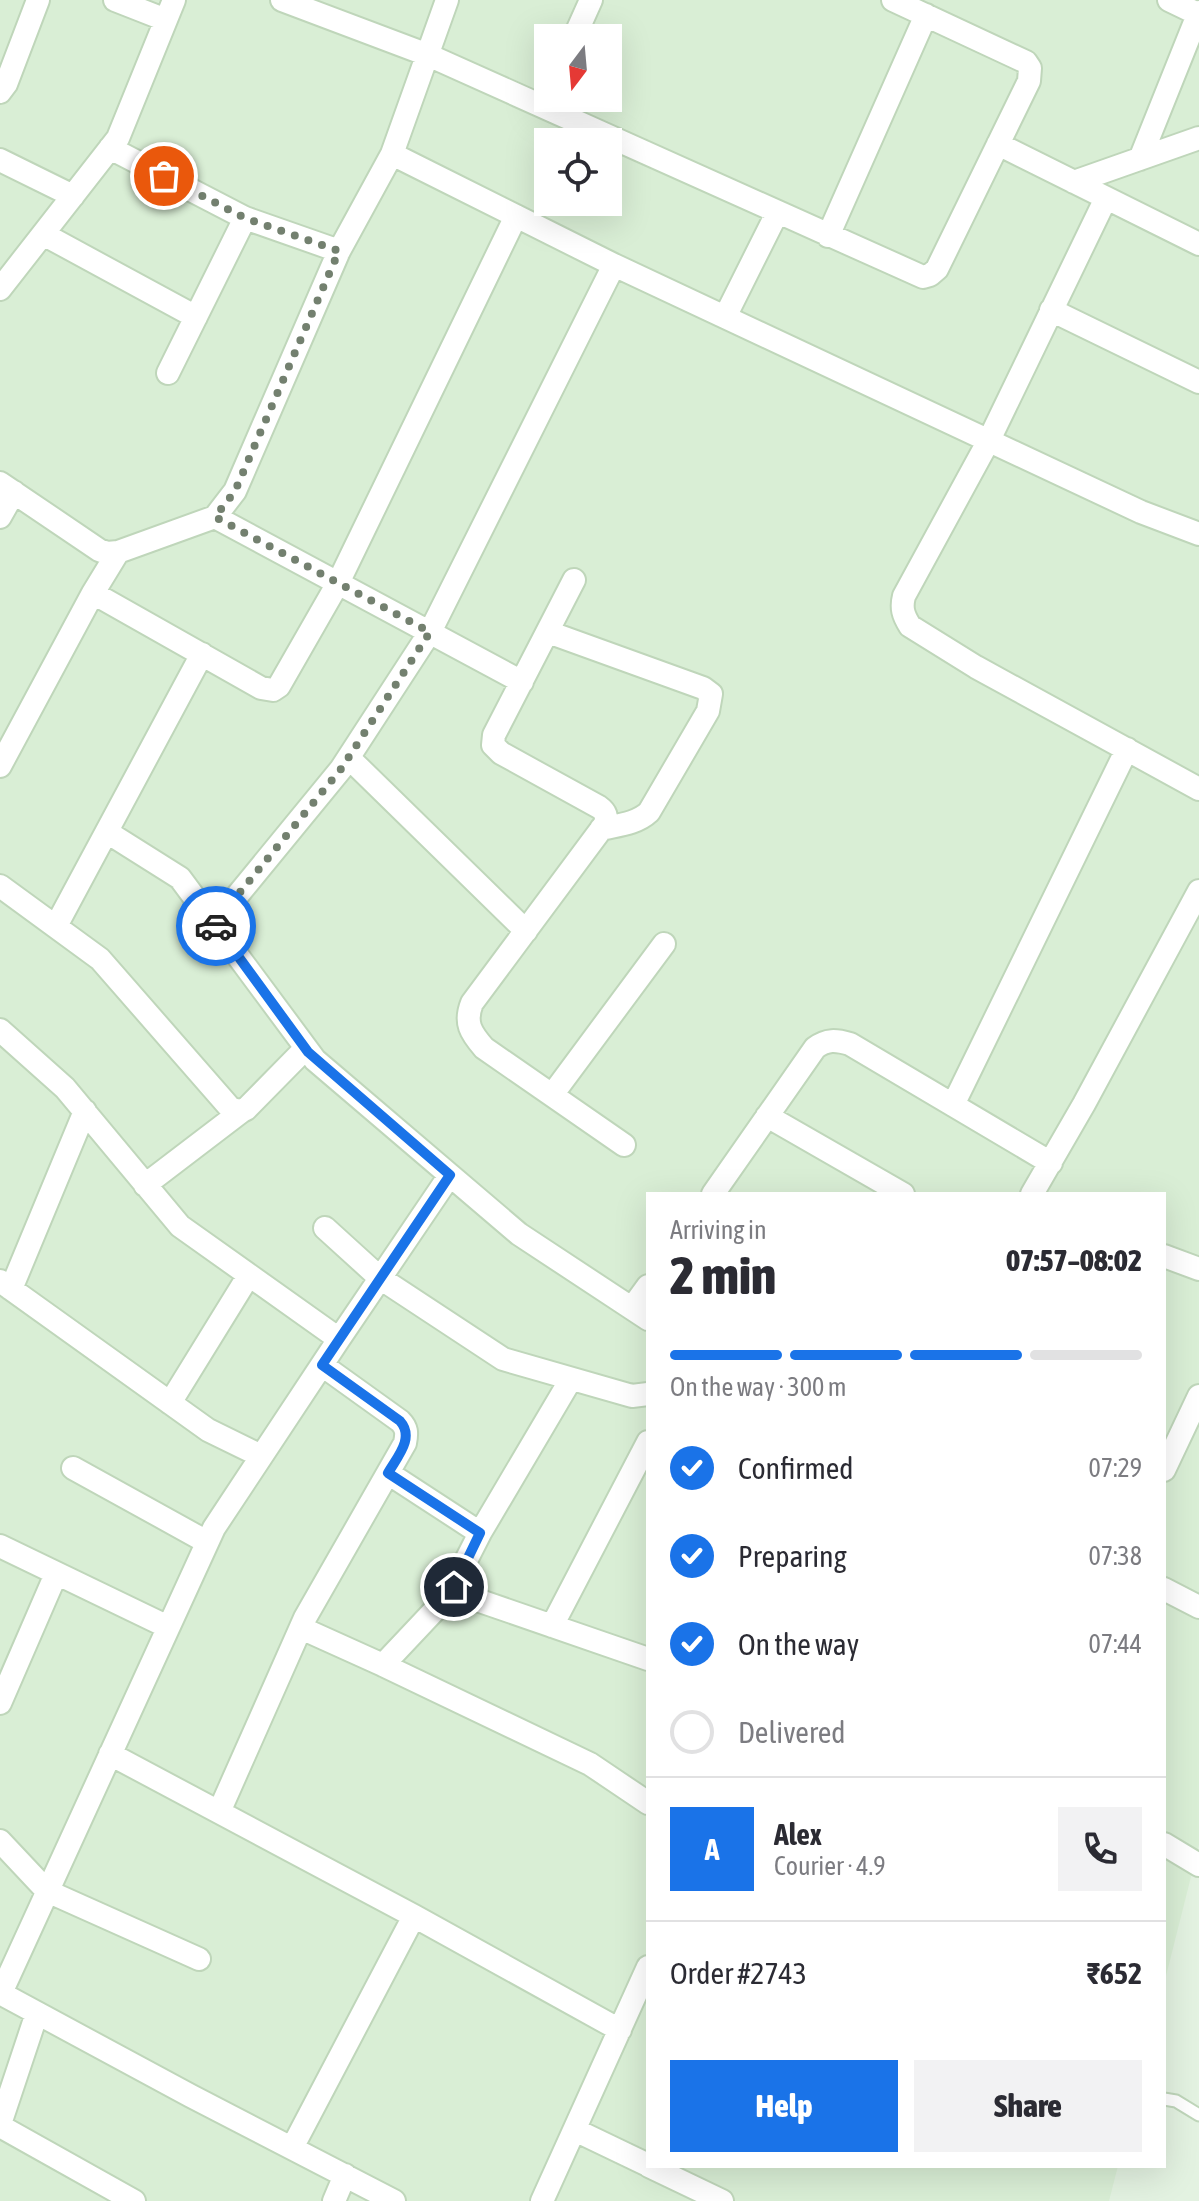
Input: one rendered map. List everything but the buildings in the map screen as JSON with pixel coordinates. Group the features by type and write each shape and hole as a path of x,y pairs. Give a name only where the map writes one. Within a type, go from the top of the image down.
{"street":[{"path":"0,92 6,84 38,0"},
{"path":"0,289 118,138 170,10 115,0"},
{"path":"282,0 534,97"},
{"path":"0,517 7,488 107,553 118,552 215,517 235,491 339,251 392,154 447,0"},
{"path":"580,24 591,0"},
{"path":"567,112 828,236 915,275 930,275 937,269 1029,81 1030,68 1026,62 893,0"},
{"path":"1140,159 1199,13 1169,0"},
{"path":"828,236 926,15"},
{"path":"1074,182 1199,138"},
{"path":"998,144 1199,244"},
{"path":"110,148 245,218 339,251"},
{"path":"392,154 614,265 1141,512 1199,534"},
{"path":"0,160 73,196"},
{"path":"1106,198 989,440 904,596 902,606 910,626 976,667 1199,789"},
{"path":"725,317 777,213"},
{"path":"93,593 261,688 273,690 279,686 338,583 516,216"},
{"path":"168,373 245,218"},
{"path":"43,234 196,317"},
{"path":"214,924 349,758 430,632 614,265"},
{"path":"1051,310 1199,382"},
{"path":"215,517 522,682"},
{"path":"0,766 118,552"},
{"path":"574,580 494,735 493,745 501,753 599,807 605,811 607,818 472,1003 468,1023 472,1034 484,1048 624,1145"},
{"path":"548,632 703,688 711,694 708,711 649,812 642,819 601,829"},
{"path":"56,926 202,654"},
{"path":"953,1105 1127,749"},
{"path":"349,758 526,931"},
{"path":"107,832 173,872 187,887 315,1060 519,1234 640,1314 646,1293"},
{"path":"0,886 100,959 231,1109 242,1111"},
{"path":"1042,1191 1051,1163 1199,891"},
{"path":"552,1095 664,944"},
{"path":"714,1192 815,1048 824,1041 837,1040 850,1044 1051,1163"},
{"path":"4,1041 58,1080 180,1226 339,1339"},
{"path":"145,1185 242,1111 305,1049"},
{"path":"85,1111 5,1285 208,1430 261,1456"},
{"path":"767,1116 899,1192"},
{"path":"394,2201 0,1993 207,1542 261,1456 450,1175"},
{"path":"325,1228 380,1278 503,1359 632,1396 646,1394"},
{"path":"1166,1257 1199,1269"},
{"path":"170,1403 249,1275"},
{"path":"219,1812 301,1628 405,1443 407,1434 400,1421 322,1365"},
{"path":"383,1665 451,1591 480,1533 571,1379"},
{"path":"1166,1466 1199,1396"},
{"path":"552,1626 646,1446"},
{"path":"73,1468 207,1542"},
{"path":"388,1473 480,1533"},
{"path":"0,1546 168,1627"},
{"path":"0,1703 56,1574"},
{"path":"1166,1590 1199,1607"},
{"path":"451,1591 646,1658"},
{"path":"301,1628 590,1764 646,1802"},
{"path":"110,1754 620,2030"},
{"path":"0,1841 47,1891 199,1959"},
{"path":"1166,1845 1199,1865"},
{"path":"292,2148 414,1916"},
{"path":"542,2201 646,1972"},
{"path":"37,2013 0,2125 134,2201"},
{"path":"575,2130 646,2165"},
{"path":"653,2168 722,2201"},
{"path":"334,2201 345,2175"}],"lane":[{"path":"1166,2099 1176,2101 1199,2115"}],"shaded area":[{"path":"0,0 1199,0 1199,1845 1166,1976 1166,1192 646,1192 646,2168 1117,2168 1109,2201 0,2201"}],"way so far":[{"path":"164,176 245,218 339,251 235,491 215,517 430,632 341,769 214,924 216,926"}],"route":[{"path":"216,926 315,1060 450,1175 322,1365 405,1427 405,1443 388,1473 480,1533 454,1587"}]}
